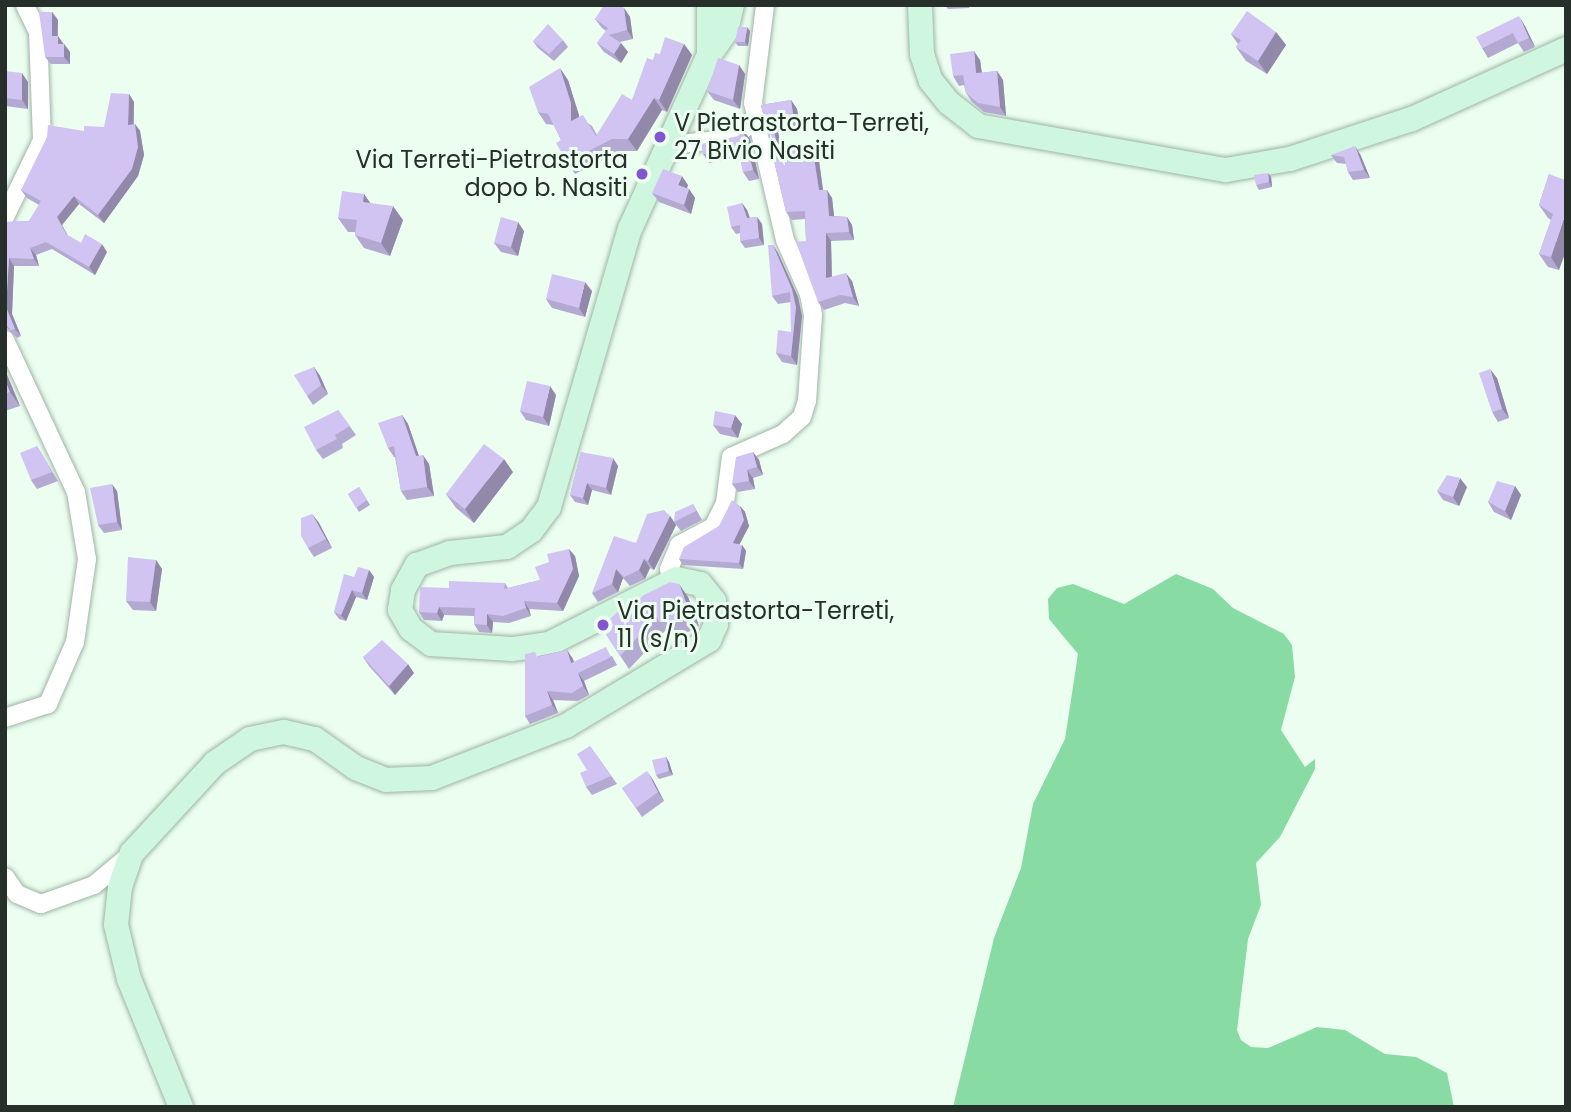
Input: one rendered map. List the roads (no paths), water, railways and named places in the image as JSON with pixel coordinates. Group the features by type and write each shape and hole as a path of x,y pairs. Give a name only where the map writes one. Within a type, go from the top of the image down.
{"main road":[{"path":"709,5 709,55"},
{"path":"181,1107 129,979 116,925 120,887 132,853 215,762 250,739 294,734 314,739 356,768 386,780 421,779 566,726 709,640 716,624 714,601 700,584 672,582 560,639 512,649 432,644 411,629 400,610 403,590 417,565 450,553 507,547 531,531 549,507 630,229 709,55 726,31 732,5"},
{"path":"920,5 922,54 931,81 949,103 978,126 1226,170 1290,159 1412,119 1566,49"}],"street":[{"path":"5,217 43,140 37,32 25,5"},
{"path":"672,582 669,569 679,545 713,527 725,503 731,457 783,434 802,417 807,401 813,316 809,294 785,240 757,119 754,82 765,5"},
{"path":"671,140 680,144 716,140 739,133 757,119"},
{"path":"5,340 76,492 87,559 75,642 48,704 5,718"},
{"path":"5,877 16,894 41,904 94,886 132,853"}],"place":[{"name":"V Pietrastorta-Terreti, 27 Bivio Nasiti","path":"660,137"},
{"name":"Via Terreti-Pietrastorta dopo b. Nasiti","path":"642,174"},
{"name":"Via Pietrastorta-Terreti, 11 (s/n)","path":"603,625"}]}
